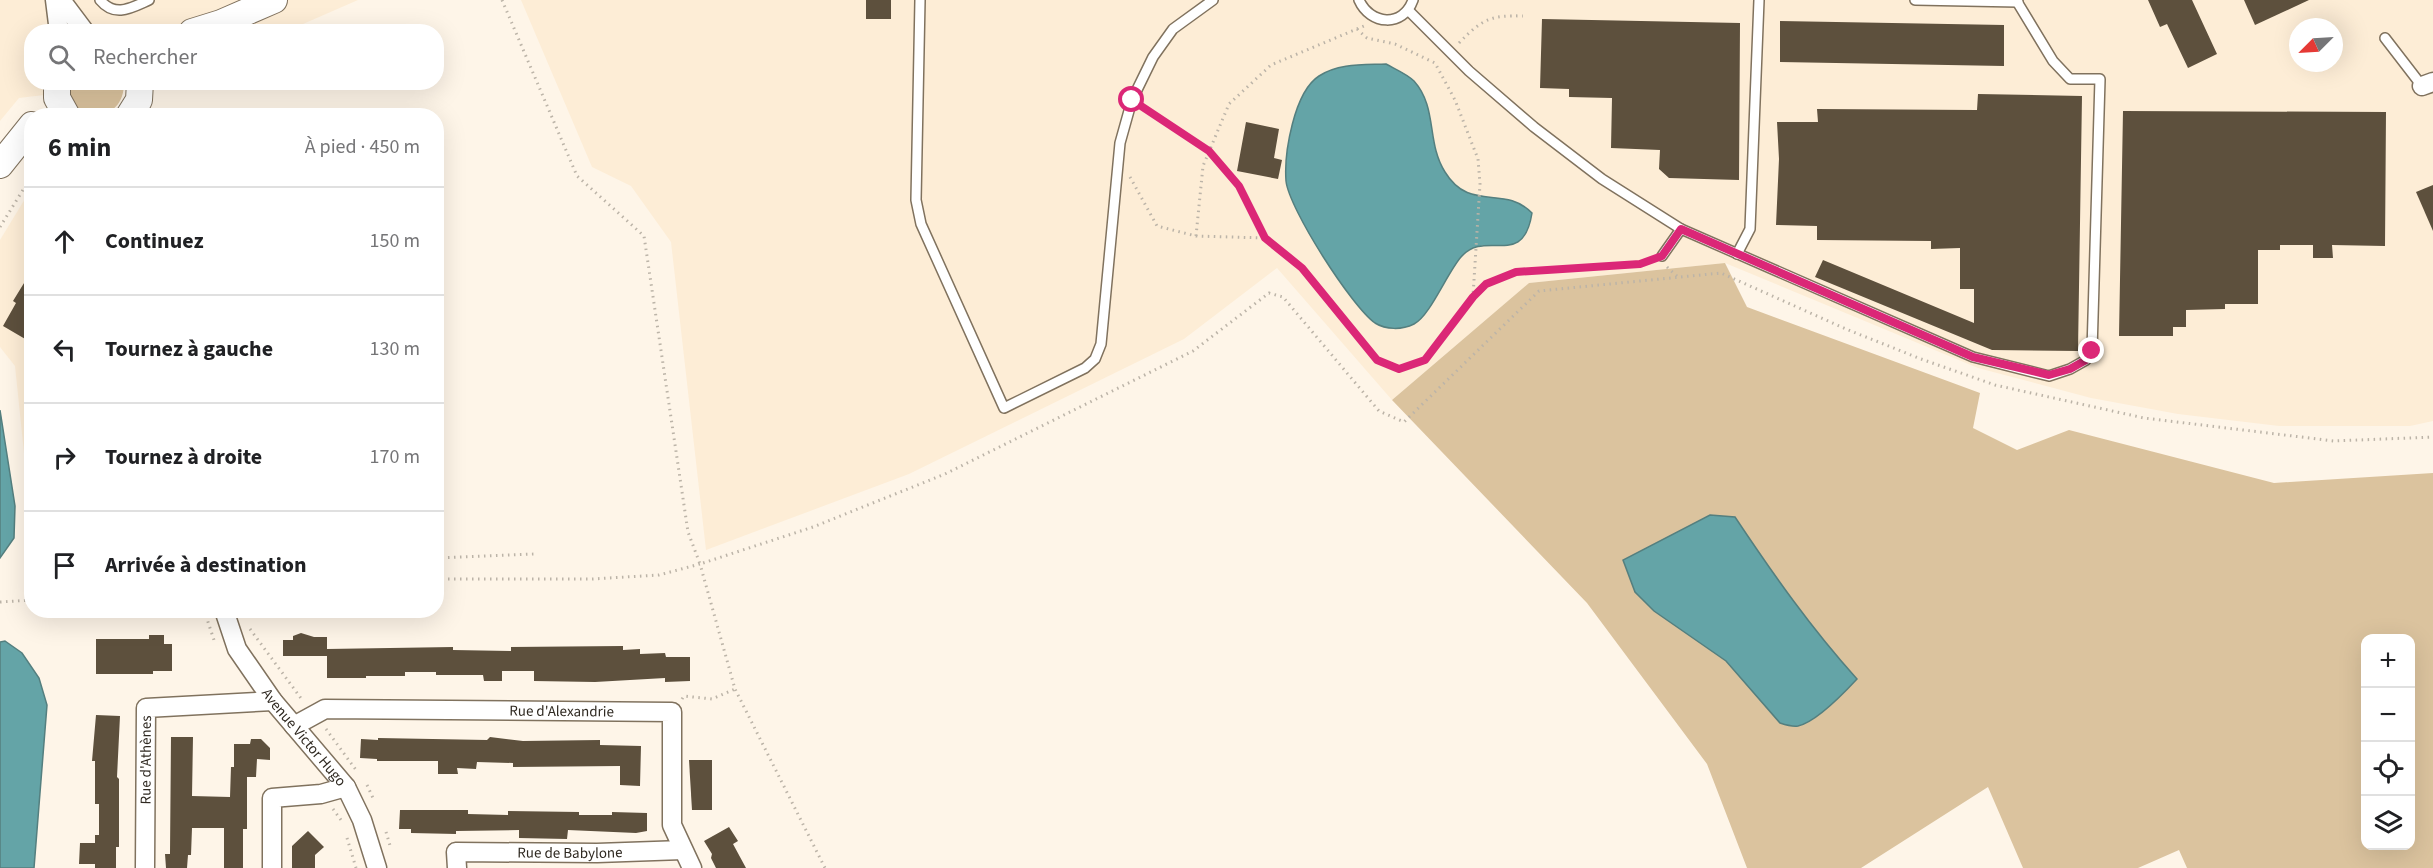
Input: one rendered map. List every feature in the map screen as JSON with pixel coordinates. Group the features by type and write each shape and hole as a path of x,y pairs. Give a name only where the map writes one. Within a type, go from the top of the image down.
{"main road":[{"path":"221,24 274,0"},
{"path":"135,108 139,100 140,90"},
{"path":"0,166 24,135"},
{"path":"0,166 24,152"}],"street":[{"path":"55,0 58,24"},
{"path":"61,0 79,24"},
{"name":"Avenue Victor Hugo","path":"227,618 237,649 273,701 346,787 362,820 377,868"},
{"name":"Rue d'Athènes","path":"145,868 146,708 273,701"},
{"name":"Rue d'Alexandrie","path":"294,726 326,709 672,712"},
{"path":"672,712 672,825 692,868"},
{"path":"272,868 272,798 321,794 346,787"},
{"name":"Rue de Babylone","path":"457,860 600,861 683,850"}],"lane":[{"path":"100,0 113,11 122,11 128,4 146,1"},
{"path":"920,0 916,201 921,224 1004,408 1085,368 1095,359 1101,344 1120,144 1132,100 1153,57 1173,29 1213,0"},
{"path":"1359,0 1364,9 1379,20 1395,19 1408,10 1413,0"},
{"path":"1737,254 1750,229 1759,0"},
{"path":"1408,10 1450,53 1534,127 1585,166 1681,229 1973,357 2049,375 2070,369 2086,360 2092,351 2100,79 2070,79 2053,61 2017,1 1915,0"},
{"path":"2385,38 2428,84"},
{"path":"1662,256 1681,229"}],"path":[{"path":"502,0 577,176 644,236 688,532 700,564 735,689 825,868"},
{"path":"1450,53 1468,34 1490,18 1499,15 1523,16"},
{"path":"1196,236 1203,166 1229,104 1271,65 1357,29 1367,38 1395,44 1434,63 1455,100 1478,159 1479,184 1473,297"},
{"path":"1132,100 1209,151 1239,186 1265,238 1302,268 1377,360 1399,369 1425,360 1473,297 1486,284 1516,272 1640,264 1662,256"},
{"path":"1130,175 1157,226 1196,236 1265,238"},
{"path":"0,227 24,188"},
{"path":"444,579 494,580 659,575 813,527 945,474 1193,351 1269,293 1283,297 1379,411 1404,422 1539,291 1721,273 1889,346 1995,385 2144,418 2334,441 2433,437"},
{"path":"444,558 535,554"},
{"path":"0,602 24,600"},
{"path":"247,620 250,628 300,698"},
{"path":"672,712 684,696 712,699 735,689"},
{"path":"330,806 342,822"},
{"path":"346,833 356,868"}],"shaded area":[{"path":"0,0 358,0 303,24 24,24 24,90 86,90 19,98 0,121"},
{"path":"521,0 2433,0 2433,421 2410,426 2279,426 2178,414 2091,398 1978,368 1725,263 1529,283 1392,400 1277,268 1184,339 909,474 706,550 671,242 631,186 592,167"},
{"path":"71,90 123,90 122,97 114,108 79,108 71,96"},
{"path":"24,201 24,453 15,366 0,347 0,240"},
{"path":"1725,263 1747,307 1980,393 1973,428 2017,450 2069,430 2274,483 2433,473 2433,868 2187,868 2179,850 2138,868 2023,868 1988,787 1861,868 1747,868 1707,764 1587,603 1392,400 1529,283"}],"water":[{"path":"1386,64 1411,78 1421,91 1426,102 1439,161 1455,184 1465,192 1510,200 1532,213 1521,240 1502,246 1481,246 1471,249 1461,257 1420,319 1414,324 1399,328 1384,327 1375,323 1352,298 1309,234 1286,181 1292,124 1303,95 1310,84 1319,76 1335,69"},
{"path":"0,410 15,506 14,538 0,558"},
{"path":"1710,515 1735,517 1793,600 1857,679 1829,706 1805,723 1794,726 1780,723 1726,661 1654,611 1635,592 1623,560"},
{"path":"5,641 22,653 39,678 47,705 34,868 0,868 0,642"}],"building":[{"path":"866,0 891,0 891,19 866,19"},
{"path":"2148,0 2192,0 2217,54 2188,68 2167,24 2160,27"},
{"path":"2244,0 2309,0 2255,25"},
{"path":"1542,19 1740,23 1739,180 1669,178 1659,169 1660,150 1611,148 1612,98 1569,97 1569,89 1540,88"},
{"path":"1780,21 2004,25 2004,66 1780,62"},
{"path":"1978,94 2082,96 2078,351 1992,350 1815,277 1823,260 1974,323 1974,289 1960,289 1960,248 1931,249 1931,241 1817,240 1817,226 1776,225 1779,159 1777,122 1818,122 1817,109 1977,110"},
{"path":"2123,111 2386,112 2385,246 2332,245 2333,258 2313,258 2313,245 2280,245 2280,250 2258,250 2258,304 2225,304 2225,309 2186,310 2186,327 2173,327 2173,336 2119,336"},
{"path":"1246,122 1279,129 1274,158 1282,160 1278,179 1237,171"},
{"path":"2433,185 2433,231 2416,192"},
{"path":"24,283 24,338 3,326 16,303 13,301"},
{"path":"301,633 314,637 327,637 327,649 453,647 453,650 511,651 511,647 623,646 623,650 640,649 640,654 665,653 666,657 690,657 690,681 665,682 665,678 595,682 534,681 534,671 502,671 502,681 484,681 483,675 436,675 436,672 405,672 405,676 327,678 327,656 283,656 283,640 293,640 293,636"},
{"path":"149,635 164,635 164,644 172,644 172,671 153,671 153,674 96,674 96,639 149,639"},
{"path":"96,715 120,716 117,777 119,779 119,847 116,847 116,868 95,868 95,864 79,864 80,843 95,843 95,835 99,835 99,804 95,804 95,761 92,761"},
{"path":"171,737 193,737 192,796 230,797 234,744 250,744 251,739 261,739 270,748 270,760 257,759 256,777 247,777 247,829 243,829 243,868 224,868 224,828 192,828 191,855 188,855 187,868 166,868 165,854 170,854"},
{"path":"490,737 523,741 600,740 600,745 641,746 640,786 620,785 620,766 513,767 513,763 477,762 476,769 457,768 458,774 438,774 438,761 377,761 377,759 360,758 361,739 487,740"},
{"path":"689,760 712,760 712,810 692,810"},
{"path":"400,810 468,810 468,814 508,815 508,811 579,812 579,815 612,815 612,812 647,813 647,831 636,833 568,830 567,839 519,838 519,830 456,831 456,834 411,833 411,829 399,829"},
{"path":"729,827 738,841 733,844 746,868 716,868 711,858 712,854 704,841"},
{"path":"308,831 324,847 315,855 315,868 292,868 292,846"}],"route":[{"path":"1132,100 1209,151 1239,186 1265,238 1302,268 1377,360 1399,369 1425,360 1461,316 1473,297 1486,284 1516,272 1640,264 1662,256 1681,229 1973,357 2049,375 2070,369 2086,360 2092,351"}]}
